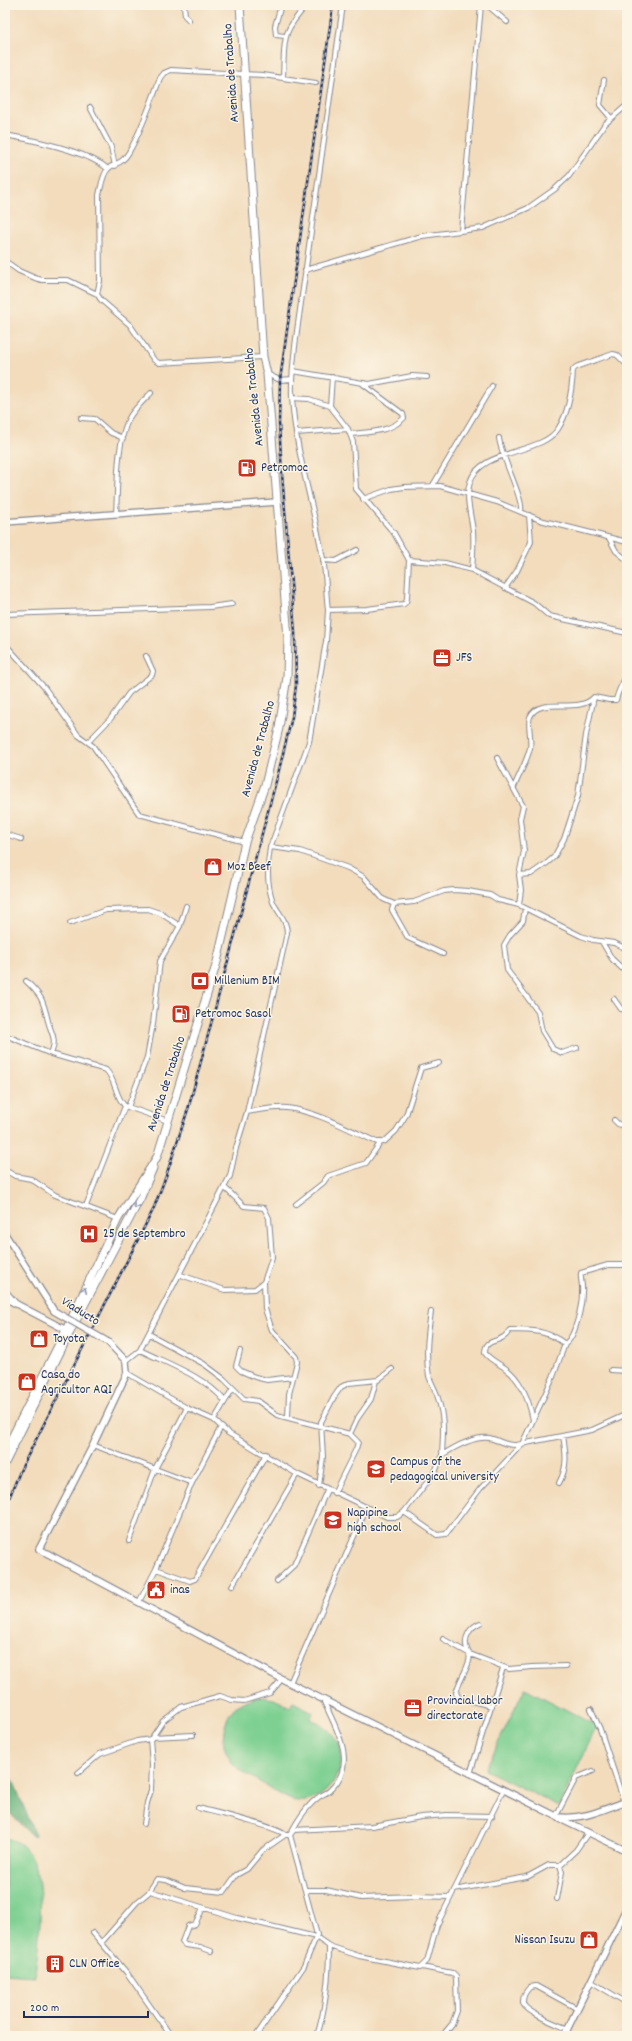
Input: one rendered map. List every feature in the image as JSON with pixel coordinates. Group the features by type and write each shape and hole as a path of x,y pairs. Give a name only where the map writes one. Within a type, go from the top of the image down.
{"highway":[{"name":"Avenida de Trabalho","path":"5,1451 141,1197 156,1157 217,962 245,842 265,785 285,702 287,677 285,593 276,502 267,374 262,357 240,5"},
{"name":"Avenida de Trabalho","path":"5,1463 68,1331 118,1220 156,1157"}],"street":[{"path":"184,5 185,16 189,20"},
{"path":"281,5 275,26 275,33 277,35 285,36"},
{"path":"283,77 285,36 289,27 307,5"},
{"path":"343,5 305,270 292,379 292,398 296,433 323,560 328,610 326,640 309,742 305,758 270,847 268,863 270,888 274,902 286,923 287,933 247,1112 236,1148 230,1176 181,1275 149,1334 140,1350 126,1361 127,1373 93,1445 39,1549 282,1679 503,1791 627,1851"},
{"path":"461,231 481,5"},
{"path":"487,5 507,22"},
{"path":"97,294 100,281 99,196 101,183 108,169 122,162 128,154 137,136 160,78 164,73 171,70 245,74 283,77 316,83"},
{"path":"604,80 600,105 611,118"},
{"path":"305,270 422,236 483,228 528,208 541,200 569,176 611,118 627,105"},
{"path":"90,107 111,147 115,166"},
{"path":"5,135 74,152 103,164 108,169"},
{"path":"5,261 19,271 35,278 42,280 68,280 97,294 101,300 130,325 154,360 159,363 262,357"},
{"path":"472,570 473,532 468,495 469,483 476,472 489,462 538,443 553,434 558,429 567,409 573,370 613,354 617,355 627,365"},
{"path":"293,371 361,383 379,383 412,376 427,377"},
{"path":"267,374 280,380 292,379"},
{"path":"330,406 332,377"},
{"path":"351,434 390,428 404,418 403,414 361,383"},
{"path":"433,485 492,386"},
{"path":"116,513 123,438 130,417 151,392"},
{"path":"292,398 309,399 330,406 348,429 353,442 356,489 363,499 394,533 409,560 407,598 404,604 328,610"},
{"path":"81,418 95,419 111,433 123,438"},
{"path":"296,433 348,429"},
{"path":"499,438 502,456 522,502 521,512"},
{"path":"363,499 391,489 433,485 497,502 529,515 627,542"},
{"path":"5,522 276,502"},
{"path":"505,588 517,571 531,542 529,515"},
{"path":"609,538 616,550 627,560"},
{"path":"323,560 336,561 357,550"},
{"path":"409,560 445,563 472,570 534,603 549,616 627,633"},
{"path":"5,614 210,607 232,604"},
{"path":"5,644 44,687 78,735 93,746 139,814 245,842"},
{"path":"88,742 112,718 129,693 152,675 153,671 146,656"},
{"path":"594,697 616,700 616,694 624,682 627,672"},
{"path":"514,787 530,748 530,720 535,711 543,706 574,706 592,700 594,697"},
{"path":"519,874 531,874 547,863 554,857 564,839 578,796 586,735 594,697"},
{"path":"497,758 523,806 520,819 524,850 519,874 521,890 520,905"},
{"path":"5,834 21,839"},
{"path":"270,847 300,851 348,868 364,877 382,899 394,904 414,902 454,890 490,895 498,900 520,905 561,927 602,942 614,943 627,949"},
{"path":"394,904 392,910 408,938 443,954"},
{"path":"86,1206 147,1057 153,1024 160,961 180,926 186,906"},
{"path":"525,908 523,921 510,935 504,946 507,970 538,1012 542,1031 553,1049 562,1053 577,1048"},
{"path":"70,923 106,910 148,909 160,913 180,926"},
{"path":"602,942 612,959 627,973"},
{"path":"26,981 38,992 46,1007 55,1043 51,1054"},
{"path":"614,999 621,1009 627,1010"},
{"path":"5,1035 51,1054 106,1070 114,1082 121,1103 127,1107 168,1121"},
{"path":"247,1112 281,1108 301,1111 313,1114 377,1142 384,1142 396,1131 406,1115 421,1068 439,1063"},
{"path":"614,1120 618,1124 627,1127"},
{"path":"296,1204 323,1183 328,1176 366,1163 381,1142"},
{"path":"5,1170 15,1176 37,1182 55,1194 118,1220"},
{"path":"224,1187 244,1206 264,1208 269,1214 272,1258 264,1282 264,1300 272,1330 296,1357 297,1366 293,1377 288,1417"},
{"name":"Viaducto","path":"5,1234 54,1311 108,1342 126,1361"},
{"path":"404,1512 438,1535 446,1534 480,1489 522,1444 553,1377 565,1344 572,1336 582,1296 581,1273 608,1265 627,1265"},
{"path":"181,1275 225,1290 255,1289 264,1282"},
{"path":"5,1290 17,1304"},
{"name":"Viaducto","path":"5,1298 68,1331"},
{"path":"127,1373 187,1408 214,1420 221,1427 319,1486 366,1509 387,1517 397,1517 404,1512 435,1472 442,1456 444,1422 438,1397 429,1376 427,1342 431,1312"},
{"path":"533,1420 523,1388 511,1373 489,1358 485,1353 486,1348 489,1343 504,1336 510,1330 535,1330 547,1332 565,1344"},
{"path":"149,1334 204,1364 224,1378 244,1399 258,1401 274,1413 350,1434 358,1442 334,1493"},
{"path":"140,1350 216,1390 224,1400"},
{"path":"240,1351 236,1366 240,1371 268,1380 293,1377"},
{"path":"319,1486 323,1457 321,1422 334,1396 341,1387 349,1383 376,1381 392,1369"},
{"path":"611,1370 627,1371"},
{"path":"350,1434 357,1419 371,1399 376,1381"},
{"path":"214,1420 224,1400 233,1388"},
{"path":"129,1541 155,1469 187,1408"},
{"path":"442,1456 463,1444 482,1438 488,1438 510,1445 522,1444 592,1430 627,1414"},
{"path":"139,1602 156,1569 192,1483 221,1427"},
{"path":"558,1482 563,1474 567,1458 563,1436"},
{"path":"93,1445 192,1483"},
{"path":"156,1569 190,1582 195,1579 266,1454"},
{"path":"232,1586 297,1474"},
{"path":"277,1581 294,1565 327,1490"},
{"path":"290,1683 366,1509"},
{"path":"480,1623 469,1631 466,1642 470,1654 469,1661 459,1681 456,1693 459,1698 492,1706"},
{"path":"443,1639 470,1654 509,1670 537,1666 566,1666"},
{"path":"470,1774 492,1706 502,1668"},
{"path":"144,1824 146,1803 152,1790 151,1738 163,1721 181,1707 220,1696 232,1700 244,1701 270,1693 282,1679"},
{"path":"288,1835 305,1810 319,1797 330,1791 344,1767 344,1748 323,1700"},
{"path":"557,1817 580,1817 606,1810 625,1802 600,1729 591,1709"},
{"path":"78,1774 100,1754 137,1741 151,1738 193,1734"},
{"path":"557,1817 576,1778 593,1771"},
{"path":"422,1967 427,1961 437,1925 503,1791"},
{"path":"198,1808 266,1827 288,1835"},
{"path":"102,1942 137,1902 150,1891 157,1879 185,1888 224,1892 236,1874 247,1869 262,1851 294,1830 381,1825 422,1817 447,1815 492,1816"},
{"path":"454,1890 527,1878 549,1865 560,1865 576,1850 588,1833"},
{"path":"256,2036 304,1966 316,1937 316,1927 306,1890 288,1835"},
{"path":"557,1899 562,1872 560,1865"},
{"path":"306,1890 326,1890 361,1898 415,1896 450,1898"},
{"path":"150,1891 203,1908 316,1937 329,1946 359,1956 452,1973 456,1977 457,2010 452,2024 442,2036"},
{"path":"564,2036 576,2008 592,1982 627,1907"},
{"path":"203,1908 195,1924 188,1926 182,1942 185,1945 211,1950"},
{"path":"93,1933 127,1973 171,2036"},
{"path":"317,2036 324,2006 328,1977 329,1946"},
{"path":"592,1982 627,2003"},
{"path":"568,2029 529,2011 524,2006 523,2001 526,1993 530,1986 536,1986 576,2008"}],"green space":[{"path":"525,1688 597,1726 559,1806 485,1770"},
{"path":"260,1697 274,1699 290,1707 293,1702 313,1712 311,1719 333,1734 337,1740 341,1752 341,1759 336,1777 331,1785 317,1797 299,1801 289,1799 243,1772 229,1758 223,1740 228,1717 239,1704"},
{"path":"5,1760 35,1835 32,1836 5,1808"},
{"path":"5,1837 18,1842 24,1847 32,1859 37,1874 40,1891 40,1927 35,1976 5,1974"}],"railway":[{"path":"5,1508 21,1469 153,1210 166,1176 189,1106 292,717 296,685 295,632 282,474 279,423 280,380 333,5"}],"place":[{"name":"Petromoc","path":"247,468"},
{"name":"JFS","path":"442,658"},
{"name":"Moz Beef","path":"213,867"},
{"name":"Millenium BIM","path":"200,981"},
{"name":"Petromoc Sasol","path":"181,1014"},
{"name":"25 de Septembro","path":"89,1234"},
{"name":"Toyota","path":"39,1339"},
{"name":"Casa do Agricultor AQI","path":"27,1382"},
{"name":"Campus of the pedagogical university","path":"376,1469"},
{"name":"Napipine high school","path":"333,1520"},
{"name":"inas","path":"156,1590"},
{"name":"Provincial labor directorate","path":"413,1708"},
{"name":"Nissan Isuzu","path":"589,1940"},
{"name":"CLN Office","path":"55,1964"}]}
